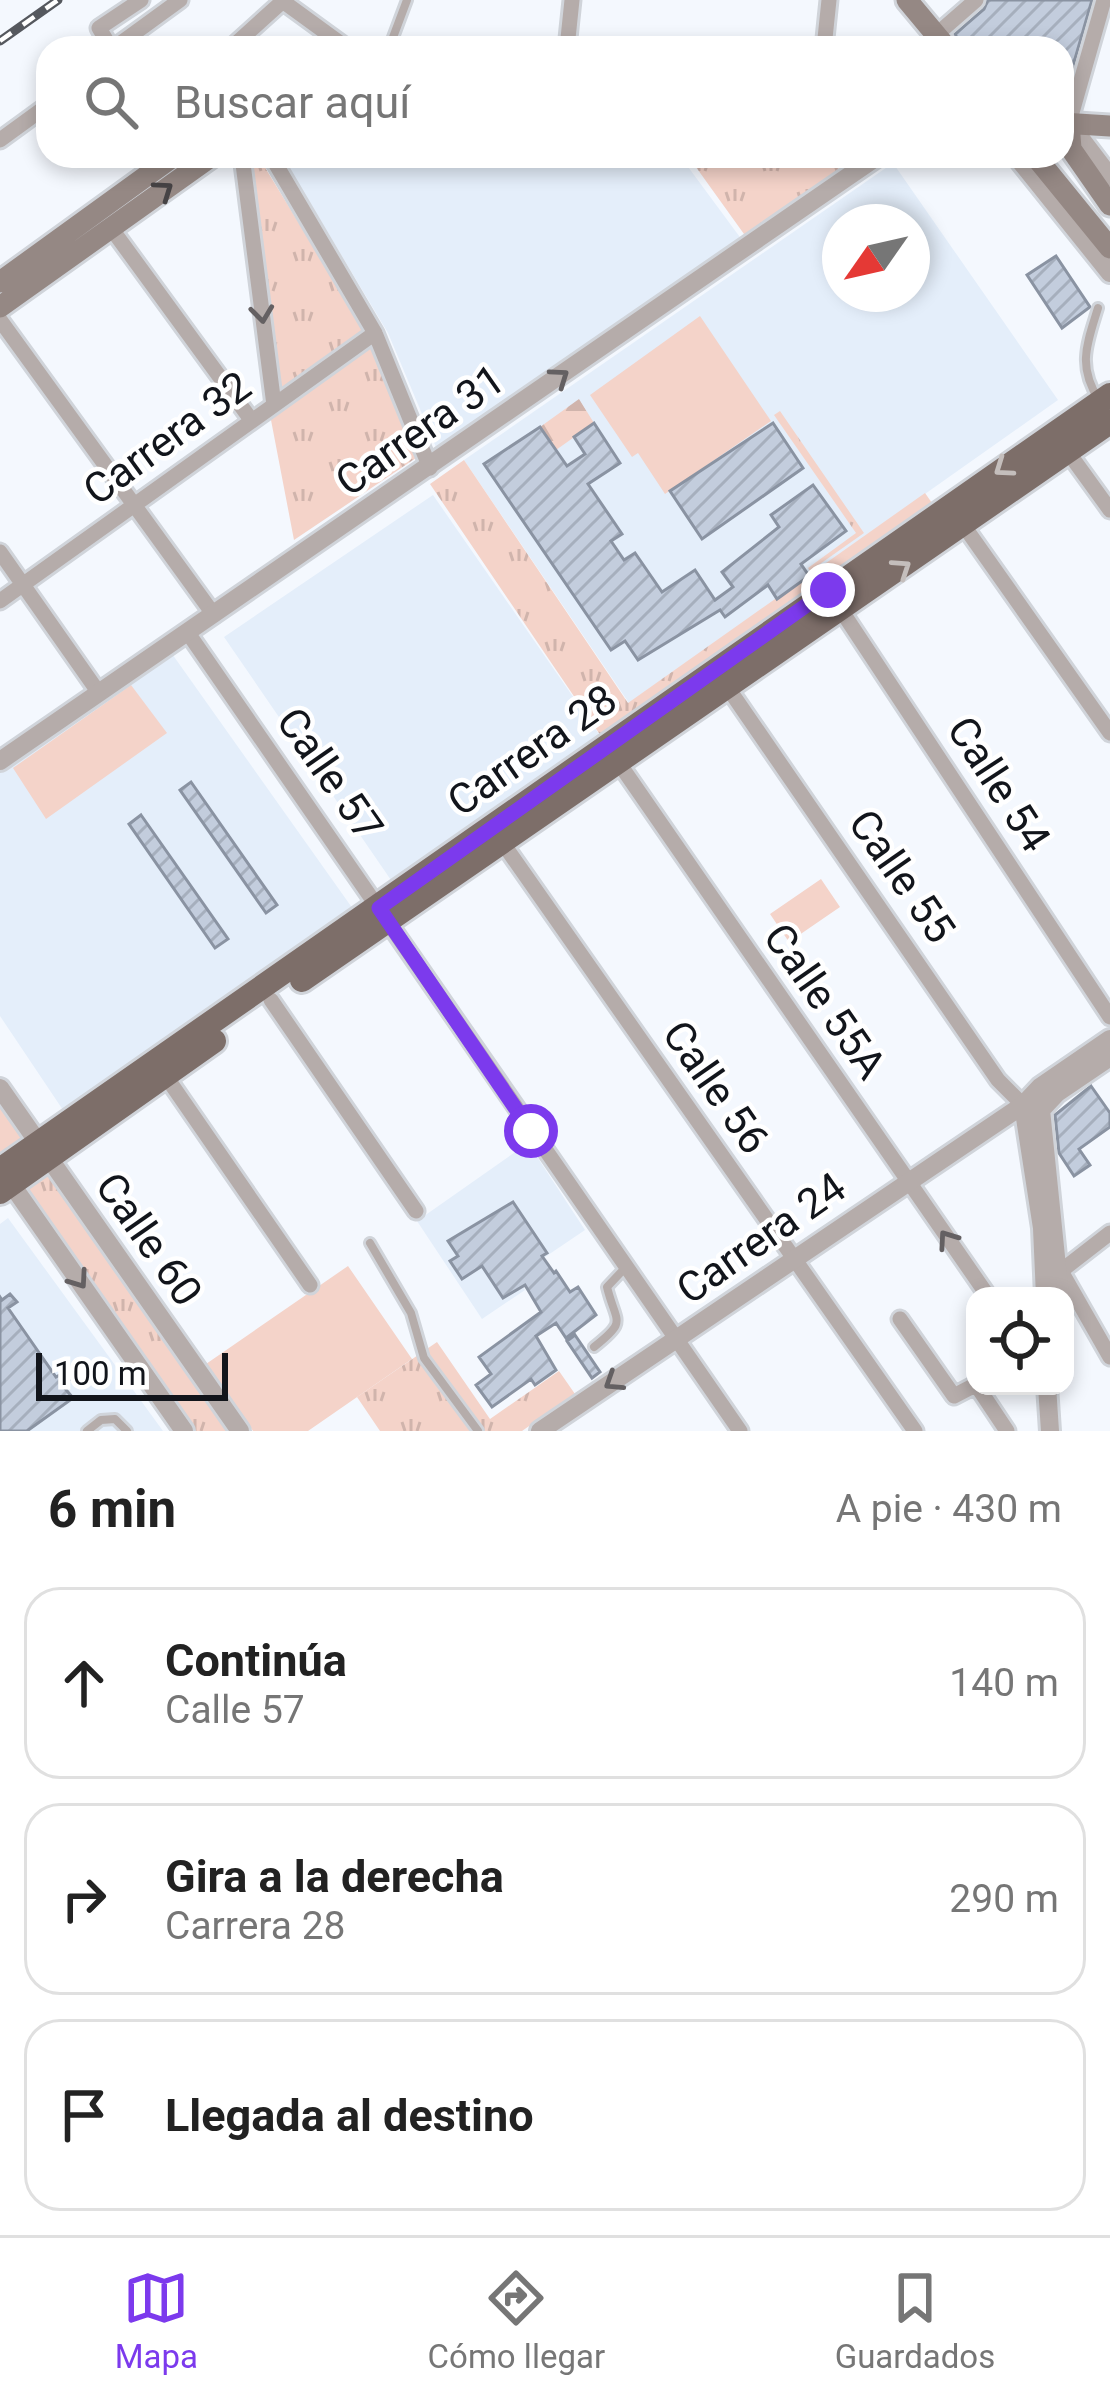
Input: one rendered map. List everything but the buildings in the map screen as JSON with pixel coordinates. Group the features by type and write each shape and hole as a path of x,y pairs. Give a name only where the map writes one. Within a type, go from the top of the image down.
{"main road":[{"path":"907,0 937,36"},
{"path":"1074,131 1110,126"},
{"path":"1074,133 1110,140"},
{"path":"1074,148 1080,165 1110,205"},
{"path":"0,282 157,168"},
{"path":"0,307 195,168"},
{"path":"1044,168 1107,257"},
{"name":"Carrera 28","path":"43,1150 165,1076 384,915 502,842 612,753 726,685 834,600 964,526 1068,452 1107,406"},
{"name":"Carrera 28","path":"2,1177 384,915 1107,406"}],"street":[{"path":"104,36 99,28 141,0"},
{"path":"129,36 180,0"},
{"path":"244,36 282,0 331,36"},
{"path":"568,36 572,0"},
{"path":"825,36 829,0"},
{"path":"947,36 976,0"},
{"path":"1074,110 1104,0"},
{"path":"0,140 36,114"},
{"path":"1074,138 1110,177"},
{"path":"244,168 274,405"},
{"path":"279,168 375,333 430,468"},
{"name":"Carrera 31","path":"0,761 861,168"},
{"path":"1027,168 1107,257"},
{"path":"110,228 252,421"},
{"path":"0,320 214,615"},
{"name":"Carrera 32","path":"0,601 375,333"},
{"path":"1068,452 1110,510"},
{"path":"964,526 1110,734"},
{"path":"0,552 99,693"},
{"name":"Calle 54","path":"834,600 1110,1017"},
{"name":"Calle 57","path":"188,633 740,1431"},
{"name":"Calle 55","path":"726,685 998,1080 1032,1108"},
{"name":"Calle 55A","path":"612,753 982,1287"},
{"name":"Calle 56","path":"502,842 915,1431"},
{"path":"272,1000 416,1211"},
{"name":"Carrera 24","path":"1032,1108 1040,1087 1110,1039"},
{"name":"Carrera 24","path":"540,1431 568,1423 677,1340 906,1182 1110,1057"},
{"path":"165,1076 310,1285"},
{"name":"Calle 60","path":"0,1088 240,1431"},
{"path":"1032,1108 1060,1287"},
{"path":"1032,1108 1045,1287"},
{"name":"Calle 60","path":"2,1177 184,1431"},
{"path":"1060,1270 1110,1233"},
{"path":"1060,1270 1110,1357"},
{"path":"900,1319 954,1396 966,1390"},
{"path":"983,1395 1007,1431"},
{"path":"1054,1428 1056,1395"}],"lane":[{"path":"394,36 407,0"},
{"path":"1099,308 1083,356 1086,380 1107,406"},
{"path":"370,1243 411,1312 424,1358 478,1431"},
{"path":"593,1347 617,1328 619,1321 607,1287 627,1268"},
{"path":"87,1431 101,1420 115,1419 127,1431"}],"shaded area":[{"path":"289,168 689,168 745,244 438,452 388,333"},
{"path":"886,168 896,168 922,204 834,204"},
{"path":"822,212 822,312 930,312 930,216 1058,400 629,703 464,460"},
{"path":"433,495 601,737 393,883 224,637"},
{"path":"170,651 353,909 63,1110 0,1016 0,771"},
{"path":"528,1143 585,1230 517,1276 525,1290 482,1319 417,1221"},
{"path":"8,1218 163,1431 0,1431 0,1224"}],"green space":[{"path":"252,168 265,168 364,330 282,391"},
{"path":"697,168 856,168 749,241"},
{"path":"700,316 771,421 665,494 638,453 632,457 590,395"},
{"path":"370,342 416,458 294,540 271,420"},
{"path":"579,399 594,423 556,450 540,427"},
{"path":"780,411 864,533 810,571 856,533 774,415"},
{"path":"464,460 628,703 925,493 939,513 607,745 430,484"},
{"path":"131,685 167,733 46,819 13,768"},
{"path":"821,879 840,907 789,942 770,914"},
{"path":"0,1101 229,1431 189,1431 0,1158"},
{"path":"348,1266 412,1359 308,1431 253,1431 206,1364"},
{"path":"437,1342 490,1419 559,1371 575,1394 522,1431 380,1431 357,1397"}],"railway":[{"path":"0,41 58,0"}],"route":[{"path":"531,1131 379,908 828,590"}]}
